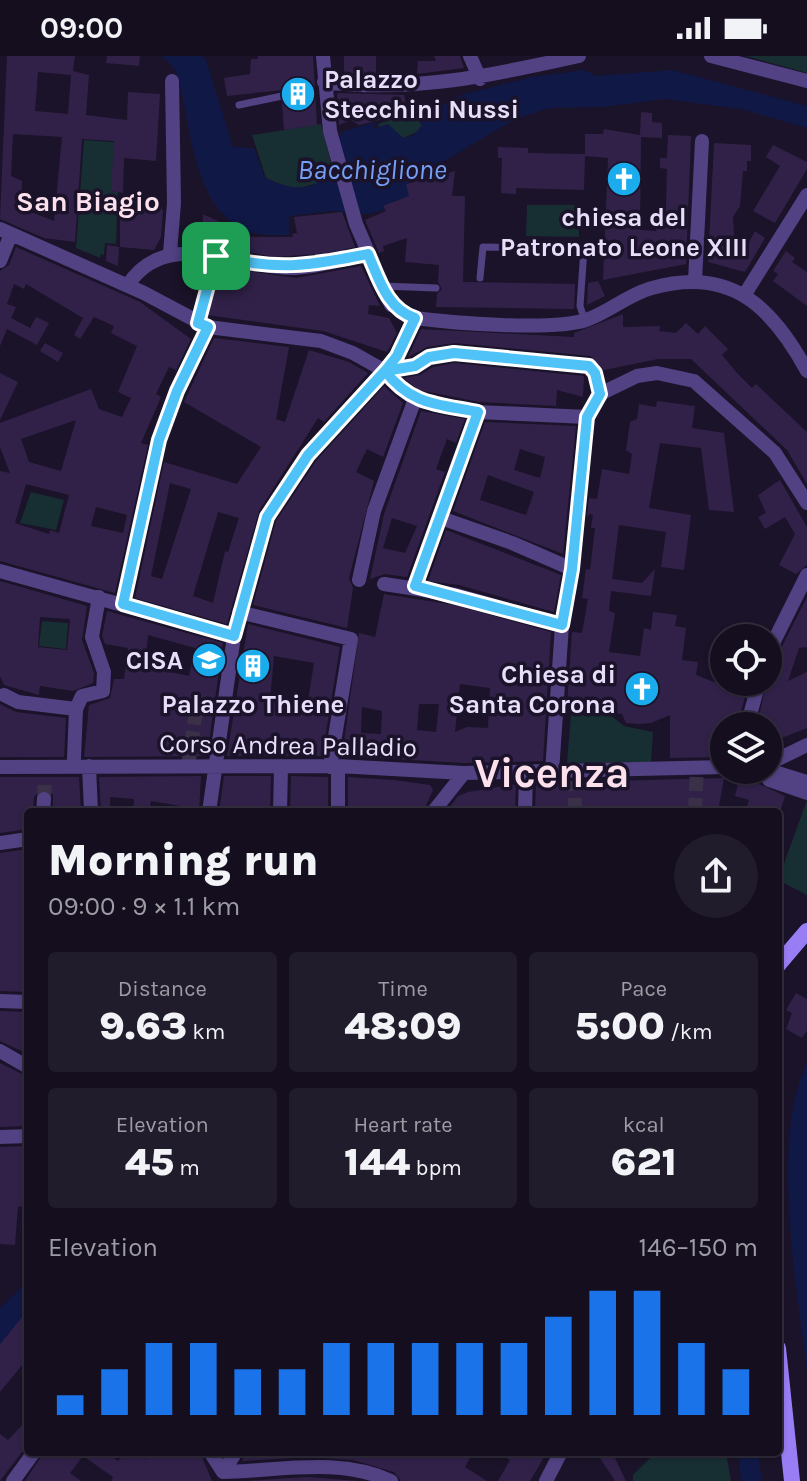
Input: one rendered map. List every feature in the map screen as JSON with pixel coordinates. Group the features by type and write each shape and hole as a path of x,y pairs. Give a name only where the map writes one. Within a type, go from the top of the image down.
{"street":[{"path":"323,56 321,87 356,224 403,339"},
{"path":"470,56 480,79"},
{"path":"321,87 422,86 480,79 579,56"},
{"path":"711,56 807,81"},
{"path":"170,253 174,203 172,81"},
{"path":"695,281 702,141"},
{"path":"745,294 807,195"},
{"path":"0,261 5,231 128,285 203,325 321,341 385,371 397,386 415,399 478,412 587,417"},
{"path":"128,285 136,273 170,253 216,256 251,265 296,268 368,254"},
{"path":"385,292 402,313 415,318 518,323 585,321 650,288 695,281 745,294 775,318 802,346 807,371"},
{"path":"210,808 234,636 267,517 308,455 397,356 415,318"},
{"path":"123,604 159,440 203,325"},
{"path":"385,371 415,366 429,357 454,353 589,366 595,373 600,394"},
{"path":"552,772 562,625 572,569 587,417 600,394 637,376 657,373 683,378 705,389 783,463 807,503"},
{"path":"359,580 374,511 415,399"},
{"path":"415,586 478,412"},
{"path":"441,518 572,569"},
{"path":"0,571 234,636"},
{"path":"782,624 807,575"},
{"path":"384,584 415,586 562,625"},
{"path":"90,808 78,763 76,709 82,696 103,691 104,672 97,660 92,637 99,597"},
{"path":"239,612 351,639 334,766 338,808"},
{"path":"4,695 18,702 76,709"},
{"path":"782,757 807,745"},
{"name":"Corso Andrea Palladio","path":"0,767 47,773 78,763 334,766 464,773 552,772 575,776 710,768"},
{"path":"280,808 281,766"},
{"path":"436,808 464,773"},
{"path":"525,808 526,773"},
{"path":"782,774 807,782"},
{"path":"781,784 807,793"},
{"path":"0,843 24,840"},
{"path":"782,960 807,931"},
{"path":"0,1001 24,1002"},
{"path":"0,1051 24,1065"},
{"path":"0,1137 24,1136"},
{"path":"782,1386 792,1481"},
{"path":"13,1481 31,1456"},
{"path":"212,1456 223,1476"},
{"path":"223,1476 234,1456"},
{"path":"325,1467 330,1456"},
{"path":"546,1481 559,1456"},
{"path":"223,1476 325,1467 370,1472 391,1481"}],"lane":[{"path":"239,105 282,96"},
{"path":"480,278 483,247 584,249 580,306 585,321"},
{"path":"203,325 216,256"},
{"path":"385,292 436,288"}],"green space":[{"path":"746,56 807,56 807,73"},
{"path":"411,112 422,125 419,131 403,138 388,125 379,127 378,124"},
{"path":"321,124 332,167 318,183 292,190 266,178 252,135"},
{"path":"84,140 124,143 111,191 118,192 116,244 105,243 104,255 101,254 100,258 76,248"},
{"path":"527,205 579,205 579,237 526,236"},
{"path":"31,492 64,500 56,530 20,523"},
{"path":"42,621 68,623 66,649 39,646"},
{"path":"571,714 592,716 609,714 624,726 653,732 651,762 567,763"},
{"path":"807,800 807,895 782,882 782,869"},
{"path":"652,1456 727,1456 731,1481 633,1481 633,1475"}],"water":[{"name":"Bacchiglione","path":"161,56 202,56 206,60 233,147 254,148 265,178 297,187 319,182 327,174 341,132 376,122 373,129 388,124 403,138 413,136 422,125 411,112 437,109 461,95 531,77 584,70 596,76 672,70 807,106 807,128 741,109 665,99 603,107 550,108 515,119 406,184 410,197 397,200 399,206 369,214 332,211 289,216 289,235 261,235 238,227 212,200 191,143 178,78 172,66"},
{"path":"807,1064 807,1370 793,1257 788,1171 796,1095"},
{"path":"24,1285 24,1316 0,1344 0,1308"},
{"path":"738,1456 759,1456 762,1481 741,1481"}],"building":[{"path":"7,56 75,56 73,71 89,75 86,115 127,120 128,92 160,94 156,161 124,158 123,193 111,191 114,141 82,139 75,242 44,238 0,219","holes":["38,72 71,75 68,114 35,111","13,134 62,137 54,221 21,208 22,181 11,176"]},
{"path":"107,56 140,56 139,66 106,63"},
{"name":"Palazzo Stecchini Nussi","path":"258,56 313,56 317,125 284,130 282,103 288,95 283,90 227,96 224,78 250,74 251,59 258,59"},
{"path":"344,56 376,56 376,75 344,74"},
{"path":"434,56 460,56 464,68 417,74 418,61 436,61"},
{"path":"337,93 404,95 408,113 359,125 351,120 339,125"},
{"path":"641,112 652,113 652,122 662,123 662,138 641,137 640,230 656,231 657,207 666,207 667,169 660,168 660,158 667,158 668,135 691,136 686,264 603,280 608,158 585,156 584,190 516,188 516,194 501,193 502,158 498,158 498,147 528,148 528,153 585,154 585,134 603,134 604,129 640,135"},
{"path":"714,143 751,145 751,161 747,161 747,171 743,171 740,206 733,217 734,235 748,244 755,231 765,238 745,272 708,262"},
{"path":"773,145 807,162 807,169 775,223 753,211 780,166 766,157"},
{"path":"455,171 452,196 465,196 463,282 575,284 574,309 436,307 437,294 442,289 438,282 439,265 405,262 407,238 383,246 384,251 379,253 365,220 386,211 383,206 409,196 406,184"},
{"path":"149,203 160,204 163,211 161,237 154,250 120,247 120,206 145,207"},
{"path":"342,212 355,247 329,253 274,257 202,243 203,214 252,237 293,237 292,234 297,233 294,217"},
{"path":"107,245 119,247 118,266 106,261"},
{"path":"16,247 140,302 191,339 176,370 169,367 156,394 161,397 141,443 148,445 115,593 0,561 0,471 10,473 0,447 0,423 91,389 99,409 122,417 131,398 118,392 137,346 111,333 114,326 94,317 80,339 74,335 83,318 26,284 24,289 14,284 7,304 16,307 11,318 30,328 36,317 49,323 37,345 7,329 0,346 0,271 9,265","holes":["76,420 61,471 29,462 21,439","26,484 69,495 59,533 50,530 49,534 15,523","96,507 127,515 123,533 91,526"]},
{"path":"786,251 795,258 792,262 807,272 807,306 773,281 778,274 773,271"},
{"path":"361,266 380,306 369,305 368,314 389,318 397,333 387,352 323,331 207,315 220,267 296,278"},
{"path":"598,281 605,296 587,305 588,283"},
{"path":"623,314 623,327 660,326 659,331 676,333 686,323 698,334 705,326 728,349 722,355 737,373 752,388 756,384 807,432 807,484 787,450 691,359 658,359 604,370 590,356 455,343 427,347 408,357 421,329 574,337 574,333"},
{"path":"214,338 289,347 276,419 285,422 309,350 349,362 368,373 324,422 318,418 259,511 227,624 135,598 164,462 237,484 261,447 184,402","holes":["170,483 191,489 162,579 151,576","218,512 239,518 228,552 225,551 213,603 193,596"]},
{"path":"45,343 63,353 58,362 40,351"},
{"path":"454,363 584,376 583,397 557,390 556,406 479,402 419,390 403,378"},
{"path":"0,373 18,382 0,420"},
{"path":"384,386 403,403 383,457 367,449 356,472 374,481 349,578 353,588 347,628 253,605 276,521 316,461"},
{"path":"657,401 695,406 692,428 724,433 734,512 709,510 701,448 660,443 649,508 691,515 684,570 661,567 666,532 619,525 612,579 642,583 655,569 651,596 611,591 609,611 615,613 609,652 640,656 644,628 651,630 653,612 677,615 675,626 686,628 682,660 698,662 696,675 710,680 710,696 745,696 741,712 710,712 710,757 670,758 670,715 651,723 626,723 622,714 613,713 609,708 567,705 572,632 582,633 588,599 582,598 586,569 590,570 595,528 591,528 593,515 589,514 587,518 589,498 597,499 602,469 629,474 632,454 626,450 630,422 637,419 639,404 656,407"},
{"path":"421,411 465,419 456,443 447,439 436,469 445,472 407,577 385,574 370,579 384,514","holes":["392,518 417,526 405,553 383,548"]},
{"path":"485,422 576,426 563,554 453,511","holes":["520,449 545,457 540,478 514,470","488,475 534,492 526,515 480,500"]},
{"path":"780,480 807,527 807,565 796,574 779,565 795,534 785,517 765,529 758,517 766,513 758,495"},
{"path":"446,530 561,575 554,612 459,585 428,581"},
{"path":"0,581 87,606 82,640 94,673 93,683 73,691 40,686 39,695 4,685 0,676","holes":["40,617 70,619 67,650 38,647"]},
{"path":"384,594 454,605 551,632 543,761 464,763 342,756 359,633 375,637","holes":["460,684 490,688 488,728 467,727 455,732","419,704 439,704 436,732 417,730","362,707 382,711 381,734 361,733"]},
{"path":"807,597 807,647 799,648 788,681 807,672 807,728 782,738 782,712 760,712 763,696 782,696 782,646"},
{"path":"107,611 223,643 207,756 84,757 89,705 110,698 114,679 124,679 128,648 105,644 102,636","holes":["148,635 195,648 189,676 145,667"]},
{"path":"248,624 340,647 322,756 227,756","holes":["274,656 314,663 307,707 270,700"]},
{"path":"0,704 16,712 66,718 64,757 0,757"},
{"path":"201,776 199,808 151,801 150,808 133,808 134,799 110,797 110,808 101,808 99,777"},
{"path":"224,776 271,776 270,808 220,808"},
{"path":"291,776 328,777 328,808 290,808"},
{"path":"0,777 79,777 81,808 53,808 53,794 40,790 34,797 33,808 24,808 24,830 0,833"},
{"path":"348,777 430,785 433,790 425,808 348,808"},
{"path":"710,778 710,784 723,784 719,808 535,808 536,783"},
{"path":"516,784 515,808 449,808 458,796"},
{"path":"738,784 759,784 785,796 781,808 746,808 749,800 735,796"},
{"path":"24,850 24,992 0,991 0,853"},
{"path":"796,993 807,999 807,1031 802,1038 786,1029 792,1013 786,1010"},
{"path":"0,1011 24,1012 24,1052 0,1041"},
{"path":"0,1063 24,1075 24,1126 0,1127"},
{"path":"24,1146 24,1206 18,1207 15,1245 0,1244 0,1147"},
{"path":"24,1315 24,1363 0,1392 0,1344"},
{"path":"24,1423 24,1449 0,1481 0,1434 8,1440"},
{"path":"41,1456 83,1456 70,1473 81,1481 25,1481"},
{"path":"83,1456 111,1456 118,1461 122,1456 143,1456 145,1459 148,1456 202,1456 212,1481 111,1481 113,1477"},
{"path":"244,1456 471,1456 465,1467 487,1481 401,1481 394,1472 353,1460 309,1457 242,1461"},
{"path":"504,1456 545,1456 530,1481 498,1481 510,1460"},
{"path":"599,1456 614,1456 626,1481 615,1481"},
{"path":"288,1478 358,1481 246,1481"}],"tunnel":[{"path":"188,766 196,711 201,707 225,709"},
{"path":"695,808 697,767"},
{"path":"44,799 45,779"},
{"path":"575,781 575,808"}],"place":[{"name":"Palazzo Stecchini Nussi","path":"298,94"},
{"name":"chiesa del Patronato Leone XIII","path":"624,179"},
{"name":"CISA","path":"209,660"},
{"name":"Palazzo Thiene","path":"253,666"},
{"name":"Chiesa di Santa Corona","path":"642,689"}],"district":[{"name":"San Biagio","path":"88,201"},
{"name":"Vicenza","path":"552,772"}],"route":[{"path":"216,256 198,323 208,327 177,391 159,440 123,604 234,636 267,517 308,455 385,371 397,386 415,399 478,412 415,586 562,625 572,569 587,417 600,394 595,373 589,366 454,353 429,357 415,366 385,371 397,356 407,329 415,318 402,313 389,299 368,254 296,268 251,265 216,256"}]}
